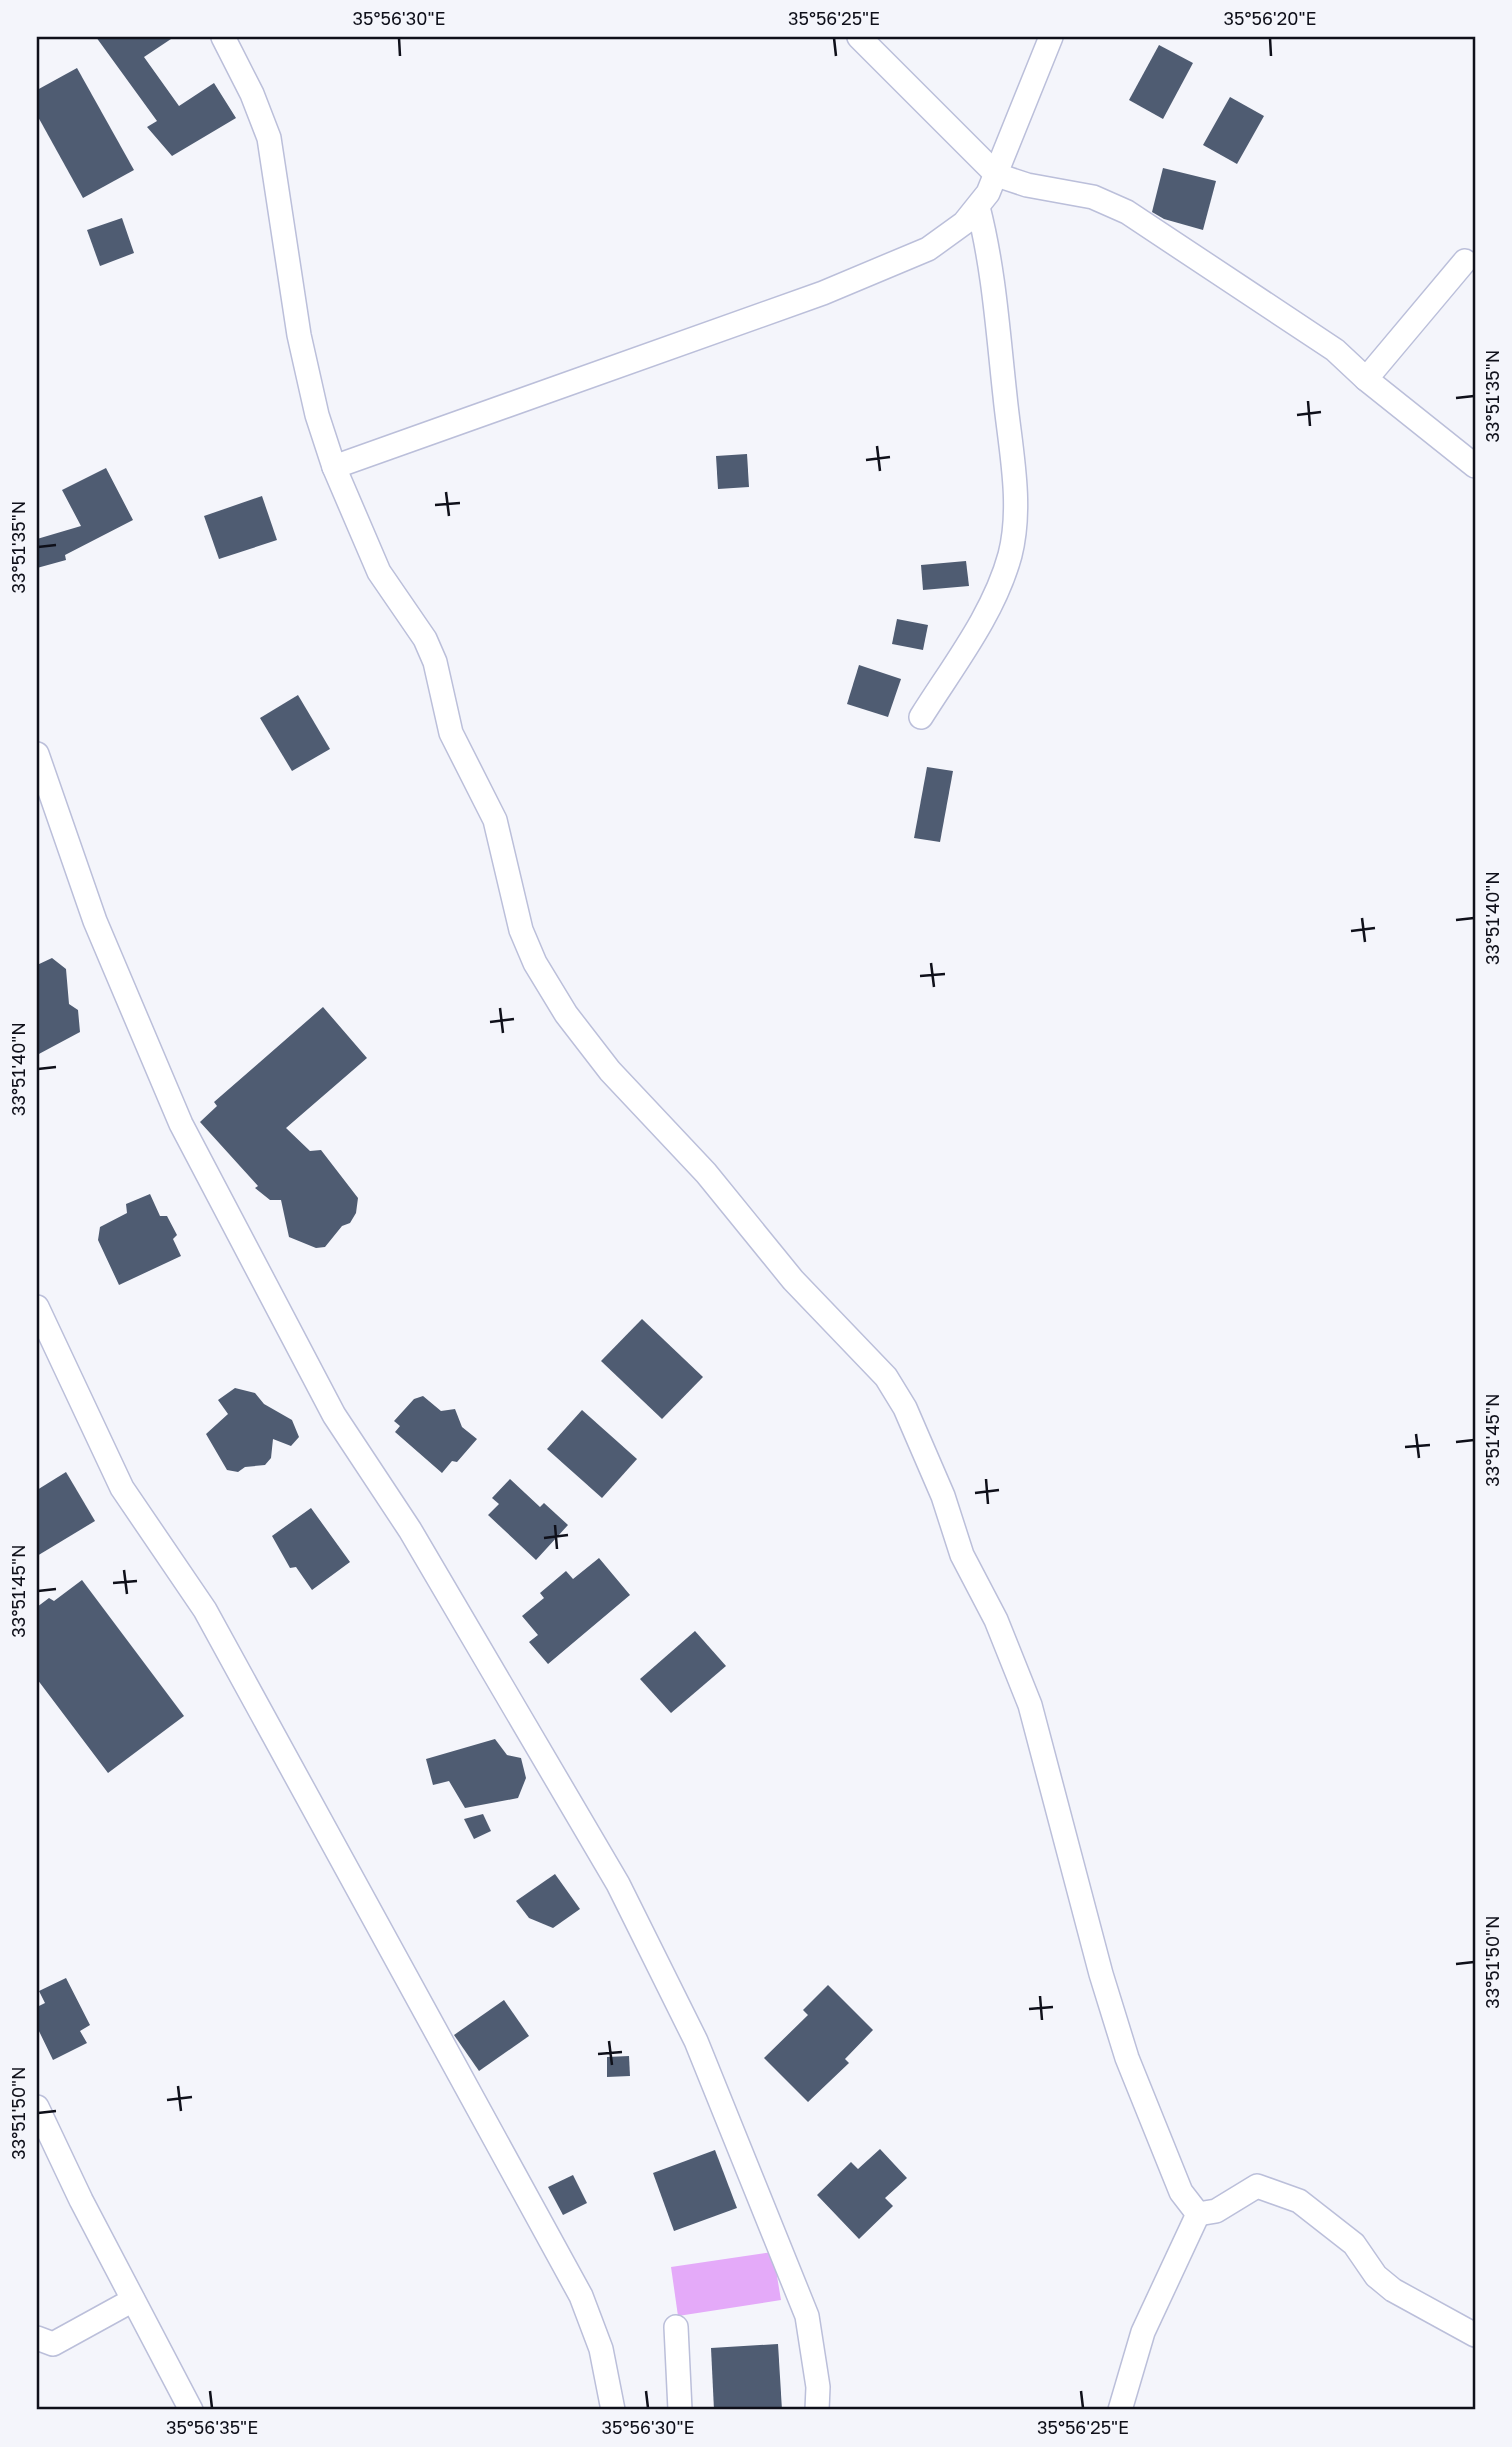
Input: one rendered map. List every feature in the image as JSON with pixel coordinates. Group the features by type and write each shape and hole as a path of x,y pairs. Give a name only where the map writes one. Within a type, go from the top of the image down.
{"street":[{"path":"223,37 252,94 269,138 299,335 317,415 334,467 379,572 425,639 435,662 451,733 495,820 521,930 551,992 610,1071 706,1173 793,1280 886,1377 914,1427 943,1496 962,1555 996,1620 1030,1704 1101,1974 1126,2058 1181,2192 1198,2214"},
{"path":"859,37 997,175 1027,185 1093,197 1127,212 1335,351 1475,466"},
{"path":"334,467 873,275 928,248 964,223 978,207 997,175 1051,37"},
{"path":"921,717 1000,584 1010,553 1014,522 1014,480 990,256 978,207"},
{"path":"1366,379 1465,261"},
{"path":"37,754 95,921 181,1124 334,1415 410,1530 605,1861 696,2041 807,2316 818,2386 817,2410"},
{"path":"37,1307 122,1488 205,1610 581,2296 601,2349 613,2410"},
{"path":"37,2107 191,2410"},
{"path":"1198,2214 1216,2211 1257,2186 1277,2192 1299,2202 1335,2227 1354,2244 1376,2276 1393,2290 1475,2335"},
{"path":"1120,2410 1143,2332 1198,2214"},
{"path":"37,2338 53,2344 133,2300"},
{"path":"676,2327 680,2410"}],"shaded area":[{"path":"773,2252 781,2300 678,2316 671,2267"}],"building":[{"path":"96,37 174,37 144,57 179,106 214,83 236,118 172,156 147,127 157,121"},
{"path":"1159,45 1193,63 1163,119 1129,100"},
{"path":"77,68 134,170 83,198 37,115 37,90"},
{"path":"1230,97 1264,116 1237,164 1203,145"},
{"path":"1163,168 1216,181 1203,230 1164,219 1152,212"},
{"path":"122,218 134,253 100,266 87,230"},
{"path":"747,454 749,487 718,489 716,456"},
{"path":"106,468 133,520 65,555 66,560 37,568 37,539 81,526 62,490"},
{"path":"262,496 277,540 219,559 204,516"},
{"path":"966,561 969,586 923,590 921,565"},
{"path":"897,619 928,625 923,650 892,644"},
{"path":"859,665 901,679 888,717 847,704"},
{"path":"298,695 330,749 292,771 260,718"},
{"path":"927,767 953,771 940,842 914,838"},
{"path":"52,958 66,969 69,1004 78,1010 80,1032 37,1055 37,965"},
{"path":"323,1007 367,1058 286,1128 310,1151 321,1150 358,1198 356,1213 350,1223 342,1226 325,1247 316,1248 289,1237 281,1200 270,1200 255,1188 258,1186 200,1122 217,1106 214,1102"},
{"path":"150,1194 160,1216 167,1216 177,1235 173,1239 181,1256 119,1285 98,1240 100,1227 127,1213 126,1204"},
{"path":"642,1319 703,1377 662,1419 601,1361"},
{"path":"235,1388 255,1393 264,1404 292,1420 299,1437 291,1446 273,1439 271,1458 265,1465 245,1467 238,1472 227,1470 206,1434 228,1414 218,1400"},
{"path":"423,1396 441,1411 455,1409 462,1427 477,1439 457,1462 452,1461 442,1473 395,1432 400,1426 394,1421 414,1399"},
{"path":"582,1410 637,1459 602,1498 547,1449"},
{"path":"66,1472 95,1521 37,1556 37,1490"},
{"path":"510,1479 540,1507 544,1503 568,1525 536,1560 488,1515 499,1504 492,1498"},
{"path":"311,1508 350,1562 312,1590 296,1567 290,1568 272,1536"},
{"path":"599,1558 630,1595 548,1664 529,1642 538,1635 522,1616 544,1598 540,1593 566,1571 573,1579"},
{"path":"82,1580 184,1716 108,1773 37,1679 37,1607 49,1598 54,1601"},
{"path":"695,1631 726,1666 671,1713 640,1679"},
{"path":"495,1739 507,1755 521,1758 526,1778 518,1798 465,1808 449,1781 433,1785 426,1759"},
{"path":"483,1814 491,1831 474,1839 464,1819"},
{"path":"555,1874 580,1909 553,1928 529,1918 516,1901"},
{"path":"66,1978 90,2025 80,2031 87,2043 53,2060 37,2027 37,2007 45,2003 39,1991"},
{"path":"828,1985 873,2030 845,2059 849,2063 808,2102 764,2058 808,2015 803,2010"},
{"path":"504,2000 529,2036 479,2071 454,2035"},
{"path":"629,2056 630,2076 607,2077 607,2057"},
{"path":"880,2149 907,2178 885,2198 893,2206 859,2239 817,2195 851,2162 858,2169"},
{"path":"715,2150 737,2208 674,2231 653,2173"},
{"path":"573,2175 587,2203 563,2215 548,2187"},
{"path":"778,2344 782,2410 714,2410 711,2348"}]}
